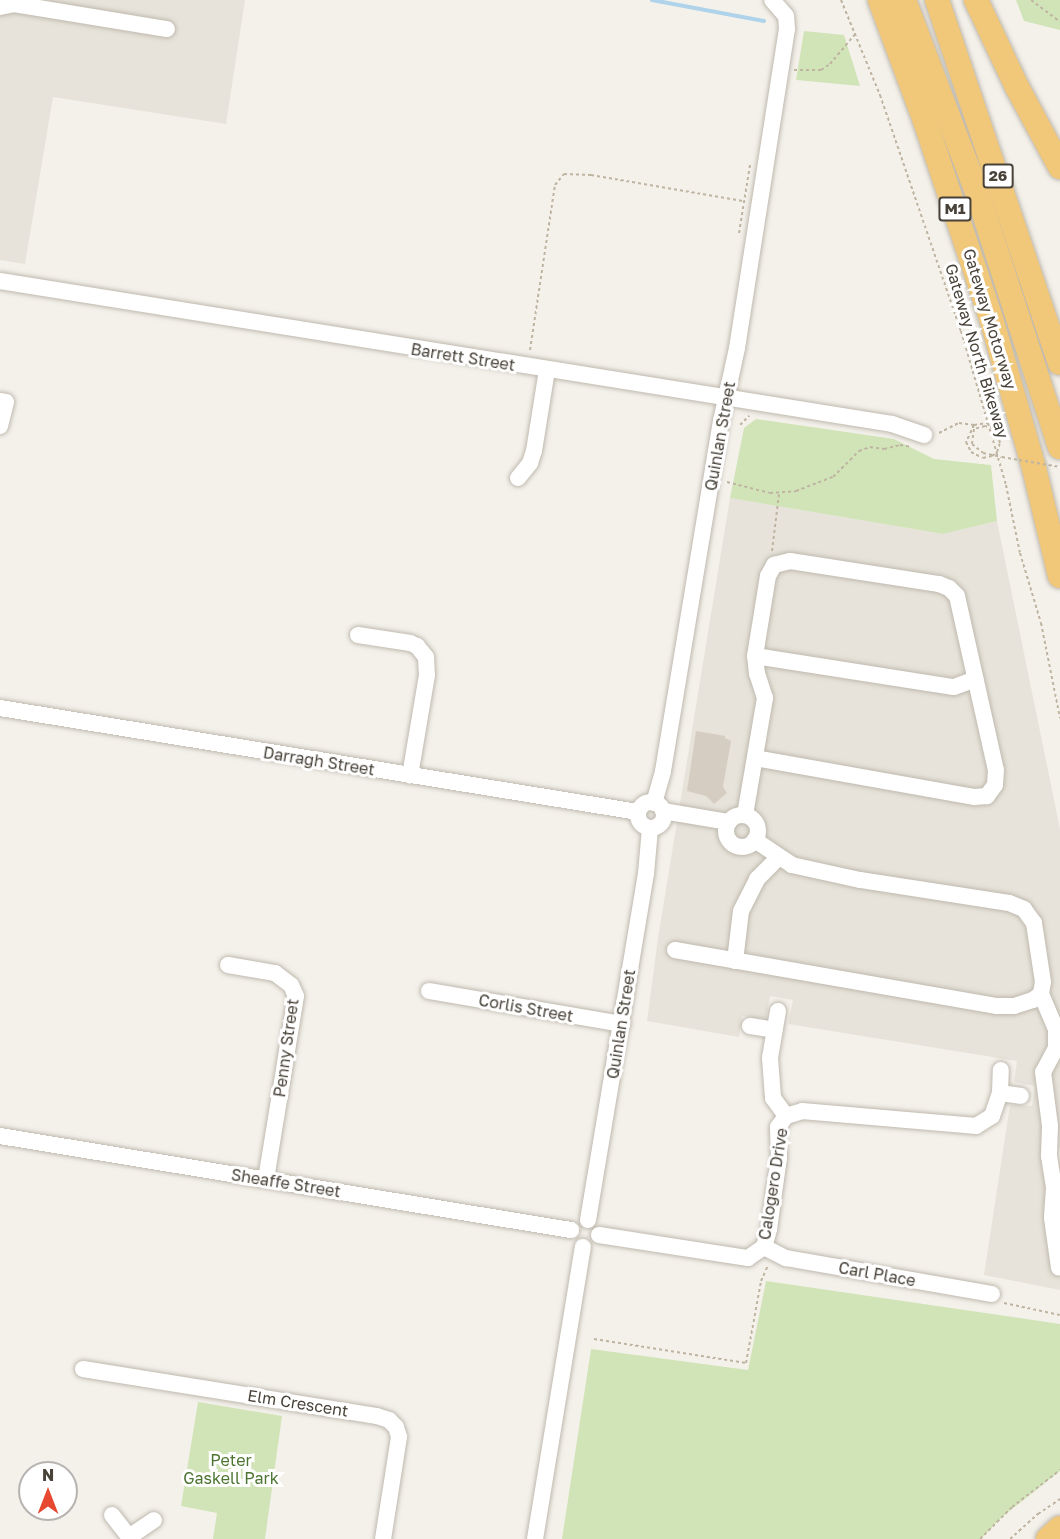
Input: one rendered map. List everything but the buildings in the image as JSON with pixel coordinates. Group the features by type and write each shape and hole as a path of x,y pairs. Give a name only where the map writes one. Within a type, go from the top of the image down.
{"highway":[{"name":"Gateway Motorway","path":"880,0 925,121 991,318 1034,468 1060,576"},
{"name":"Gateway Motorway","path":"904,0 978,195 1060,447"},
{"name":"26","path":"937,0 1060,363"},
{"path":"976,0 1017,87 1060,167"},
{"path":"1048,1539 1060,1528"}],"street":[{"name":"Quinlan Street","path":"588,1220 726,399 737,348 787,29 786,16 772,0"},
{"path":"0,7 14,4 167,29"},
{"name":"Barrett Street","path":"0,281 892,424 924,435"},
{"path":"518,478 530,463 534,451 547,370"},
{"path":"0,401 6,402 0,426"},
{"path":"745,816 765,698 757,674 755,656 768,576 774,565 790,561 949,588 957,596 996,770 995,785 987,796 974,797 756,758"},
{"path":"358,635 410,643 417,646 426,657 427,675 410,776"},
{"path":"755,656 954,687 976,679"},
{"name":"Darragh Street","path":"0,708 638,812 640,823 657,816"},
{"path":"657,816 728,829"},
{"path":"736,816 745,816 757,825 755,840 742,847 732,844 728,829 736,816"},
{"path":"755,840 792,865 860,879 1009,903 1024,909 1034,923 1043,982 1041,994 1056,1030 1056,1048 1043,1072 1050,1126 1049,1156 1054,1188 1052,1218 1059,1268"},
{"path":"735,961 741,911 757,879 779,857"},
{"path":"675,950 998,1006 1014,1006 1033,1000 1041,994"},
{"name":"Penny Street","path":"228,965 275,973 285,977 296,996 266,1180"},
{"name":"Corlis Street","path":"429,991 622,1024"},
{"path":"778,1011 770,1058 773,1098 786,1116"},
{"path":"750,1026 775,1030"},
{"name":"Calogero Drive","path":"599,1235 748,1258 769,1249 779,1158 778,1127 786,1116 802,1111 976,1126 992,1116 1000,1093 1001,1070"},
{"path":"1000,1093 1021,1096"},
{"name":"Sheaffe Street","path":"0,1136 571,1230"},
{"path":"588,1220 597,1227 599,1235 595,1243 583,1247 572,1239 571,1230 579,1221 588,1220"},
{"path":"535,1539 583,1247"},
{"name":"Carl Place","path":"769,1249 786,1258 992,1294"},
{"name":"Elm Crescent","path":"83,1369 377,1416 389,1420 396,1426 399,1437 383,1539"},
{"path":"112,1515 129,1538 154,1520"}],"path":[{"name":"Gateway North Bikeway","path":"841,0 904,164 961,331 1041,623 1060,718"},
{"path":"1032,0 1060,22"},
{"path":"781,68 810,72 821,70 830,64 854,34"},
{"path":"528,367 555,185 564,174 591,175 743,201"},
{"path":"740,425 744,419 754,415"},
{"path":"924,435 945,432 959,423 974,425 988,423"},
{"path":"974,425 966,442 971,452 983,458 992,456 997,452 1000,443 993,428 985,426 974,429 972,444 983,453 993,455 1002,457 1060,467"},
{"path":"727,482 779,494 796,491 833,477 859,451 900,445 912,447"},
{"path":"774,565 771,558 779,494"},
{"path":"594,1339 746,1363 769,1249"},
{"path":"992,1294 1006,1304 1060,1315"},
{"path":"980,1539 1012,1508 1060,1470"},
{"path":"1011,1539 1038,1514 1060,1499"}],"shaded area":[{"path":"0,0 245,0 226,124 53,97 25,264 0,260"},
{"path":"730,498 943,534 997,521 1060,829 1060,1147 1055,1156 1060,1163 1060,1290 984,1275 1010,1105 1032,1106 1035,1086 1014,1082 1017,1061 788,1024 793,1000 770,996 766,1019 742,1016 739,1037 647,1021 658,938"}],"green space":[{"path":"1016,0 1060,0 1060,30 1024,21"},
{"path":"804,31 844,35 860,86 796,80"},
{"path":"756,419 894,439 934,459 991,465 997,521 943,534 730,498 744,428"},
{"path":"766,1281 1060,1324 1060,1471 1002,1517 981,1539 562,1539 591,1349 748,1370"},
{"name":"Peter Gaskell Park","path":"198,1402 282,1416 265,1539 213,1539 217,1513 181,1506"}],"waterway":[{"path":"652,0 764,21"}]}
